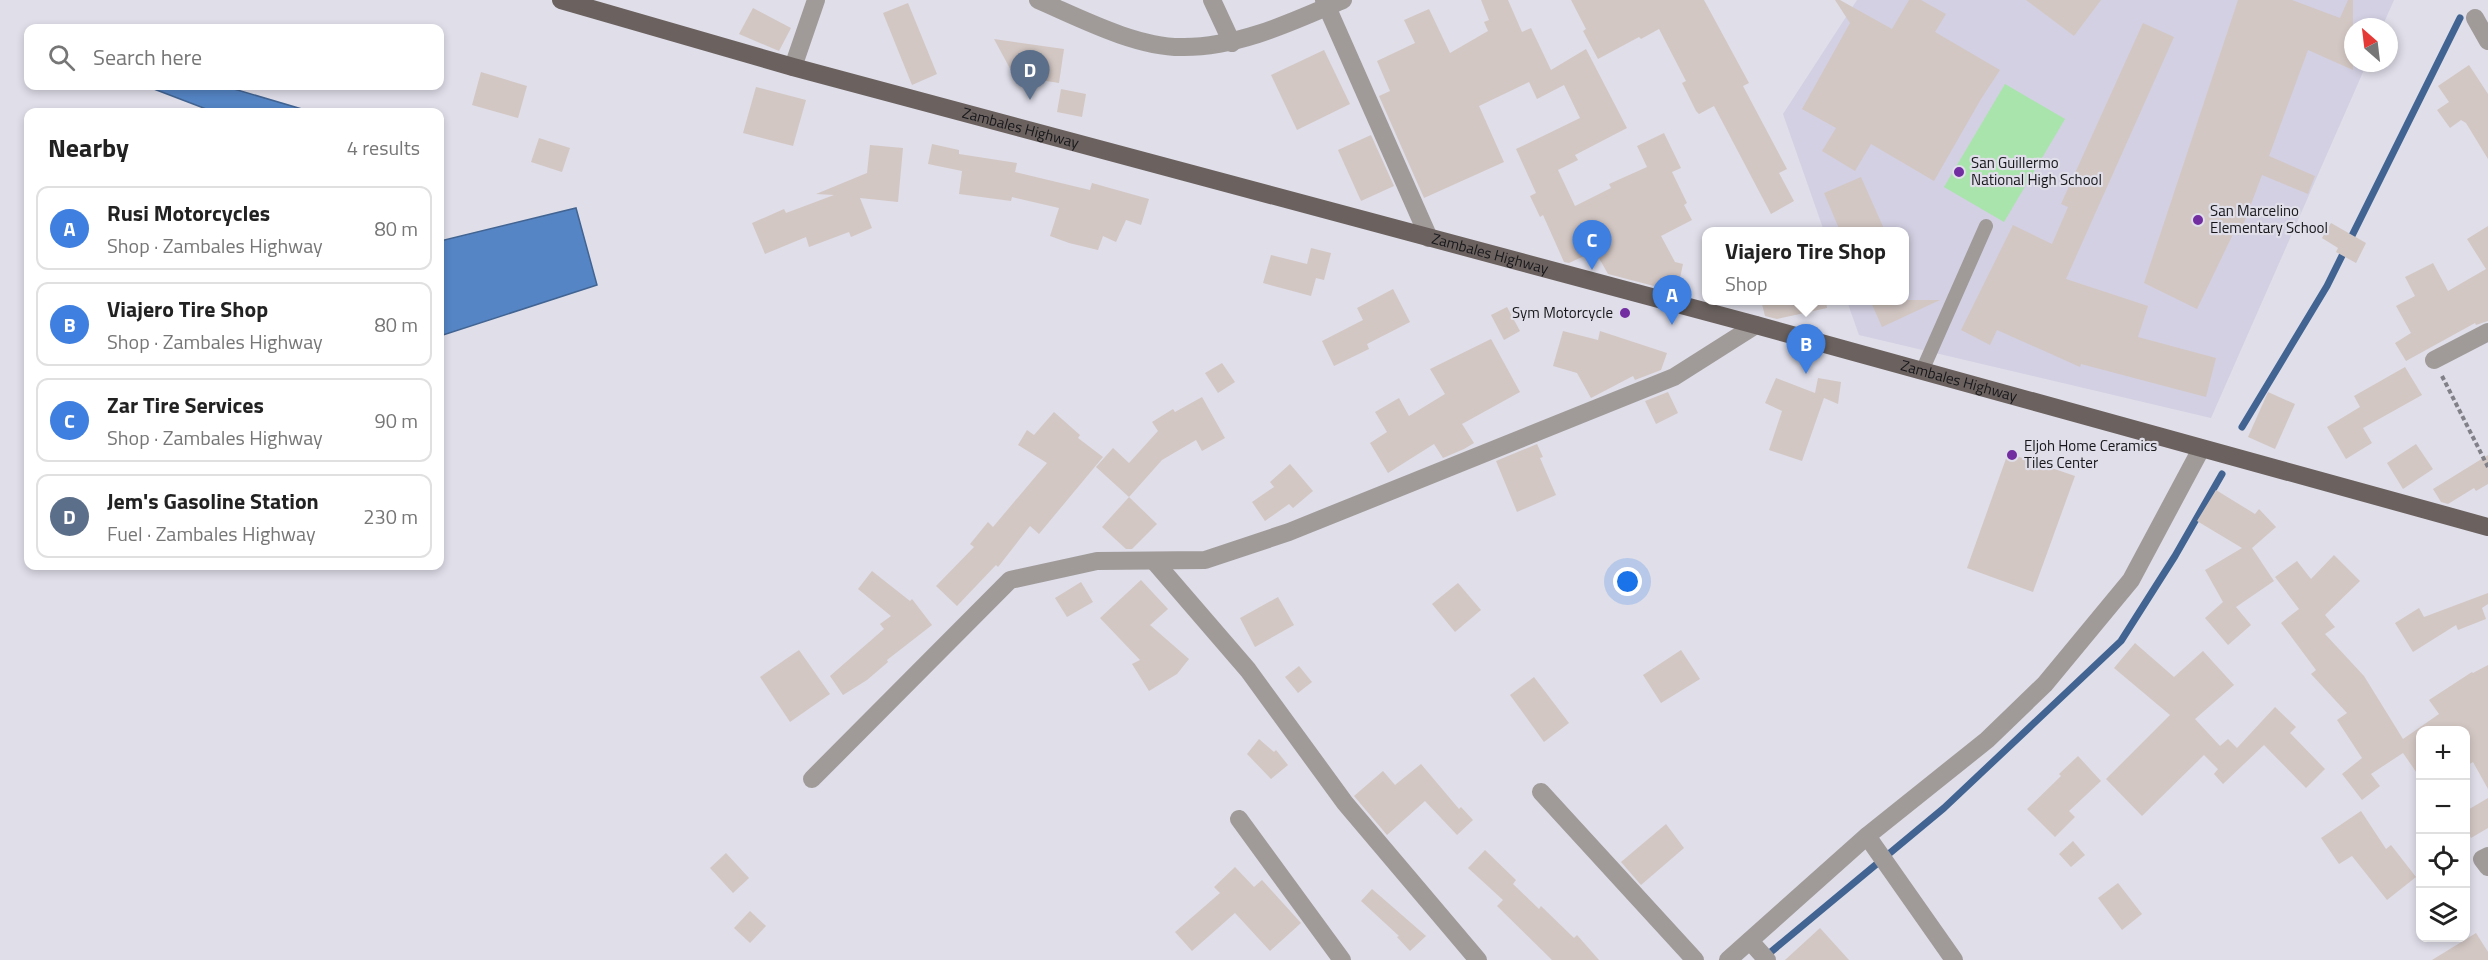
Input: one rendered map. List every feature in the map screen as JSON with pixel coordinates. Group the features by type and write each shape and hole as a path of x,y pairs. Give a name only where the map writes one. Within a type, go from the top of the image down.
{"main road":[{"name":"Zambales Highway","path":"561,0 793,68 1756,325 2488,527"}],"street":[{"path":"793,68 816,0"},
{"path":"1038,0 1104,27 1153,43 1180,47 1232,43 1331,2 1429,238"},
{"path":"1212,0 1232,43"},
{"path":"2475,18 2488,41"},
{"path":"812,779 1010,580 1097,561 1205,560 1289,532 1674,376 1756,325"},
{"path":"2434,360 2488,332"},
{"path":"1728,960 1759,951 1870,841 1987,740 2045,684 2132,580 2201,448"},
{"path":"1154,561 1248,670 1345,803 1478,960"},
{"path":"1541,792 1695,960"},
{"path":"1239,819 1342,960"},
{"path":"1870,841 1953,960"}],"lane":[{"path":"1922,371 1986,226"}],"path":[{"path":"2434,360 2488,467"}],"shaded area":[{"path":"1857,0 2394,0 2386,18 2344,18 2344,72 2363,72 2211,418 1859,335 1848,305 1909,305 1909,227 1823,227 1783,114"}],"green space":[{"path":"2005,84 2065,119 2004,222 1944,187"}],"water":[{"path":"156,90 238,90 298,108 204,108"},
{"path":"576,208 597,285 444,335 444,240"}],"building":[{"path":"1481,0 1508,0 1522,32 1531,28 1551,70 1586,49 1627,128 1575,155 1578,160 1558,170 1575,206 1611,188 1609,184 1647,167 1637,146 1664,133 1681,168 1672,172 1687,203 1684,205 1692,220 1661,236 1675,262 1683,264 1677,292 1608,274 1595,251 1569,263 1564,262 1543,215 1540,217 1530,196 1536,193 1516,149 1580,118 1564,85 1537,99 1529,82 1479,106 1504,162 1424,198 1379,96 1390,91 1377,61 1415,43 1404,20 1429,9 1450,53 1488,31 1484,22 1489,20"},
{"path":"1571,0 1704,0 1749,83 1743,86 1787,169 1779,173 1794,201 1771,214 1714,106 1699,114 1696,111 1682,83 1686,81 1659,29 1598,59 1583,31 1586,29"},
{"path":"1835,0 1840,0 1892,29 1909,0 1921,0 1946,14 1935,32 2000,70 1934,181 1871,144 1855,171 1822,151 1836,128 1802,109 1850,23"},
{"path":"2026,0 2101,0 2074,36"},
{"path":"2238,0 2292,0 2340,18 2348,0 2353,0 2353,18 2344,18 2344,66 2308,50 2269,156 2315,176 2308,194 2262,175 2239,236 2234,232 2197,309 2144,283"},
{"path":"908,3 937,74 912,85 883,13"},
{"path":"753,8 791,28 779,51 739,34"},
{"path":"2143,23 2174,37 2066,279 2148,306 2138,337 2216,358 2206,397 2081,364 2080,367 1997,330 1990,345 1961,330 2013,225 2052,244 2068,207 2061,204"},
{"path":"994,39 1064,49 1059,83 1014,76"},
{"path":"1324,50 1350,104 1297,130 1271,75"},
{"path":"2469,65 2488,94 2488,159 2466,123 2461,120 2450,128 2437,110 2449,102 2438,86"},
{"path":"481,72 527,86 518,118 472,105"},
{"path":"756,87 806,100 793,146 743,133"},
{"path":"1061,89 1086,94 1082,117 1057,112"},
{"path":"1371,135 1394,186 1361,201 1338,150"},
{"path":"539,138 570,148 562,172 531,162"},
{"path":"932,144 959,150 959,154 1017,163 1015,172 1090,190 1092,183 1149,199 1141,225 1126,220 1116,242 1103,236 1098,250 1050,236 1059,208 1012,197 1011,201 959,194 962,171 928,164"},
{"path":"870,145 903,148 898,202 860,198 872,228 851,237 849,232 809,247 806,237 765,254 752,223 784,209 786,213 834,195 816,194 867,173"},
{"path":"1861,177 1883,227 1838,227 1824,193"},
{"path":"2331,223 2366,243 2356,263 2336,252 2338,248 2322,238"},
{"path":"2488,226 2488,321 2476,325 2475,323 2406,361 2395,343 2411,333 2396,306 2415,296 2405,277 2433,263 2448,291 2486,269 2467,239"},
{"path":"1311,248 1331,253 1324,280 1316,278 1311,296 1263,283 1271,255 1307,264"},
{"path":"1393,289 1410,322 1367,344 1369,349 1334,366 1322,341 1363,320 1357,308"},
{"path":"1909,300 1940,300 1882,327 1872,305 1909,305"},
{"path":"1762,305 1827,305 1827,308 1777,319 1765,316"},
{"path":"1507,307 1520,331 1504,340 1491,315"},
{"path":"1563,331 1598,340 1600,331 1667,353 1661,370 1635,380 1633,376 1591,398 1577,373 1553,366"},
{"path":"1491,339 1520,392 1462,424 1474,443 1443,458 1434,444 1388,473 1370,443 1387,432 1375,412 1399,398 1409,416 1445,394 1430,369"},
{"path":"1222,363 1235,382 1218,393 1205,373"},
{"path":"2405,367 2422,395 2363,428 2372,443 2346,459 2327,427 2360,407 2354,396"},
{"path":"1776,378 1815,393 1818,378 1841,382 1838,404 1824,398 1802,461 1769,450 1782,411 1765,403"},
{"path":"1668,392 1678,413 1656,424 1645,401"},
{"path":"2268,392 2295,404 2275,449 2248,437"},
{"path":"1202,397 1225,438 1202,451 1196,440 1162,460 1129,497 1096,467 1113,448 1129,463 1158,431 1152,422 1173,409 1175,412"},
{"path":"1054,412 1080,435 1078,438 1103,457 1039,534 1030,526 998,567 996,565 957,606 936,586 974,547 970,544 988,522 993,527 1047,463 1018,445 1027,430 1034,435"},
{"path":"1537,444 1543,457 1540,458 1556,495 1517,512 1496,461"},
{"path":"2416,444 2433,469 2403,489 2387,463"},
{"path":"2008,453 2075,476 2033,592 1967,568"},
{"path":"2488,455 2488,484 2476,491 2474,488 2448,504 2441,502 2433,489"},
{"path":"1290,464 1313,491 1293,508 1289,504 1265,521 1252,502 1274,487 1270,482"},
{"path":"2216,490 2255,514 2259,509 2276,527 2252,548 2274,581 2236,607 2251,625 2228,645 2205,618 2223,602 2205,570 2242,548 2197,521"},
{"path":"1129,497 1157,524 1132,549 1126,549 1102,527"},
{"path":"2334,555 2360,581 2325,615 2335,627 2325,634 2364,676 2403,739 2416,730 2416,772 2403,753 2371,774 2380,786 2362,800 2342,774 2362,758 2337,720 2347,713 2311,674 2316,670 2281,623 2299,609 2275,577 2297,561 2311,579"},
{"path":"872,571 910,601 912,599 932,625 887,660 888,662 867,680 843,695 830,676 884,629 880,624 891,616 858,589"},
{"path":"1141,580 1168,609 1150,625 1189,659 1177,674 1149,691 1132,664 1140,660 1100,618"},
{"path":"1081,582 1093,602 1067,617 1055,598"},
{"path":"1458,583 1481,610 1455,632 1432,604"},
{"path":"2488,593 2488,604 2482,608 2486,619 2458,630 2456,625 2413,652 2395,623 2419,608 2424,617"},
{"path":"1278,597 1294,625 1255,647 1240,618"},
{"path":"2135,643 2174,677 2203,651 2234,685 2195,719 2220,746 2228,739 2237,748 2275,707 2296,727 2290,733 2325,769 2306,788 2264,745 2223,784 2214,774 2218,769 2204,755 2142,816 2106,779 2170,715 2114,668"},
{"path":"799,650 830,694 790,722 760,677"},
{"path":"1681,650 1700,679 1661,703 1643,675"},
{"path":"2488,665 2488,789 2473,762 2470,764 2470,726 2422,726 2439,714 2429,700 2472,672"},
{"path":"1299,666 1312,682 1298,693 1285,677"},
{"path":"1534,677 1569,723 1544,742 1510,695"},
{"path":"1259,739 1274,752 1276,750 1288,765 1271,779 1247,754"},
{"path":"2078,756 2101,781 2069,811 2075,817 2055,837 2027,809"},
{"path":"1421,764 1459,809 1461,807 1473,820 1457,835 1425,801 1387,835 1354,796 1383,771 1395,785"},
{"path":"2488,798 2488,828 2471,838 2470,836 2470,809"},
{"path":"2361,811 2386,849 2391,845 2416,877 2387,900 2352,856 2339,864 2321,838"},
{"path":"1666,824 1684,848 1641,885 1621,862"},
{"path":"2073,841 2085,855 2071,867 2059,854"},
{"path":"1485,850 1516,880 1513,884 1539,909 1541,906 1574,938 1577,935 1599,960 1552,960 1497,906 1503,900 1468,868"},
{"path":"726,853 749,878 733,893 710,868"},
{"path":"1235,867 1254,887 1262,880 1301,923 1270,951 1235,913 1192,951 1175,932 1220,893 1214,887"},
{"path":"2118,883 2142,914 2122,930 2098,898"},
{"path":"1372,889 1426,936 1410,951 1397,937 1399,936 1361,901"},
{"path":"750,911 766,926 750,943 734,928"},
{"path":"1820,928 1849,960 1785,960"},
{"path":"2476,933 2488,952 2488,960 2432,960 2461,942 2470,942 2470,937"}],"waterway":[{"path":"2242,427 2327,286 2460,18"},
{"path":"1766,956 1944,808 2121,641 2175,556 2222,474"}],"place":[{"name":"Jem's Gasoline Station","path":"1030,100"},
{"name":"San Guillermo National High School","path":"1959,172"},
{"name":"San Marcelino Elementary School","path":"2198,220"},
{"name":"Zar Tire Services","path":"1592,270"},
{"name":"Sym Motorcycle","path":"1625,313"},
{"name":"Rusi Motorcycles","path":"1672,325"},
{"name":"Viajero Tire Shop","path":"1806,374"},
{"name":"Eljoh Home Ceramics Tiles Center","path":"2012,455"}]}
